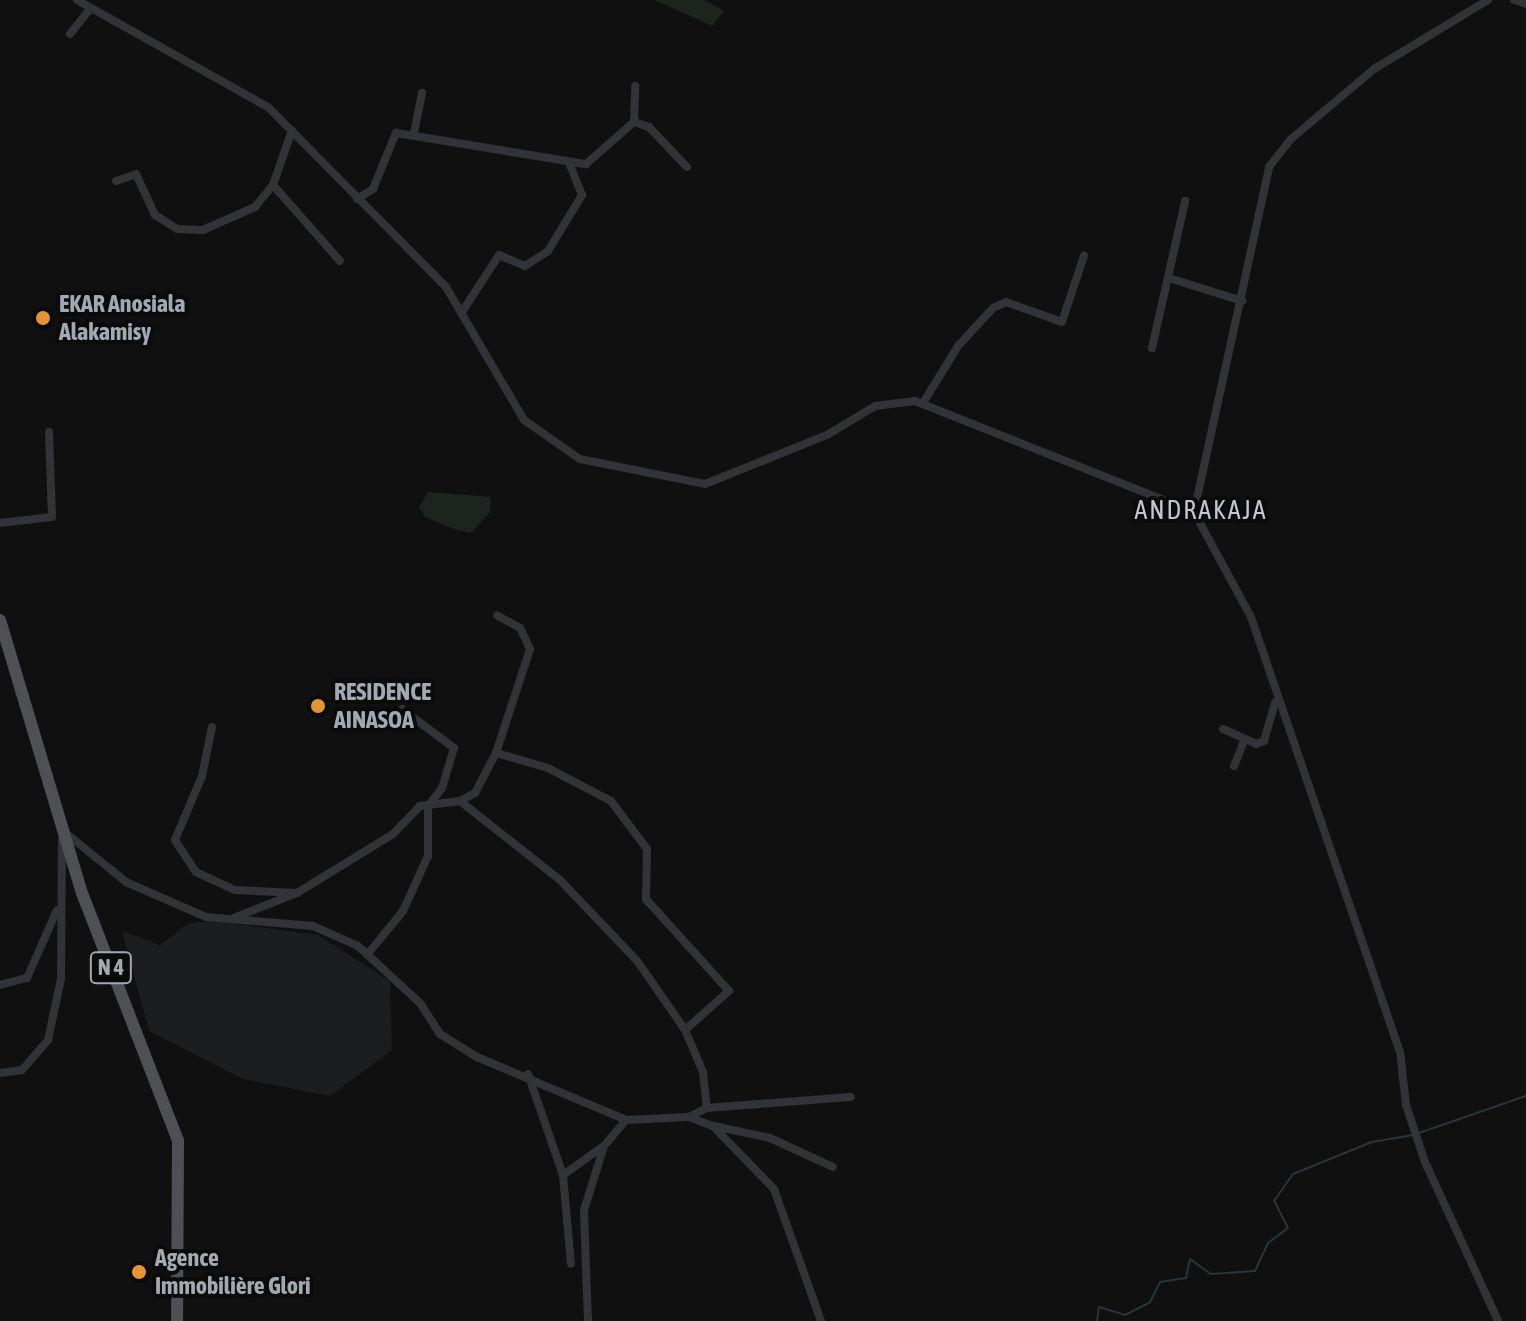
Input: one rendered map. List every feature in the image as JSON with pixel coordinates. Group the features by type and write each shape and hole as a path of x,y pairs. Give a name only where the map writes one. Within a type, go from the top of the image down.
{"main road":[{"name":"N 4","path":"0,620 62,828 178,1140 177,1321"}],"street":[{"path":"77,0 268,107 357,199 414,250 462,312 524,420 547,439 580,459 705,484 827,435 892,399 923,403 1194,512 1251,617 1275,702 1400,1051 1413,1124 1498,1321"},
{"path":"1194,512 1266,179 1291,139 1374,69 1488,0"},
{"path":"1514,0 1526,4"},
{"path":"70,34 91,8"},
{"path":"357,199 373,189 396,133 414,133 570,165 586,164 634,122 635,86"},
{"path":"414,133 422,93"},
{"path":"634,122 649,127 687,167"},
{"path":"116,181 136,174 155,215 177,229 230,220 255,207 273,185 292,130"},
{"path":"462,312 499,255 525,266 548,251 582,195 570,165"},
{"path":"273,185 340,261"},
{"path":"1152,348 1185,201"},
{"path":"923,403 958,346 993,308 1006,302 1062,322 1084,256"},
{"path":"1169,278 1242,301"},
{"path":"0,523 52,517 49,432"},
{"path":"428,806 460,801 475,793 496,753 530,649 520,628 497,615"},
{"path":"1223,729 1245,739 1264,741 1275,702"},
{"path":"232,919 297,893 428,806 442,788 454,748 402,709"},
{"path":"212,727 202,776 175,840 196,872 235,890 297,893"},
{"path":"1234,766 1245,739"},
{"path":"496,753 548,768 611,801 647,849 646,899 729,991 685,1030"},
{"path":"460,801 583,901 638,962 685,1030 703,1072 707,1108"},
{"path":"367,955 403,911 428,856 428,806"},
{"path":"0,1073 22,1070 48,1040 61,979 59,906 62,828"},
{"path":"62,828 86,856 126,882 206,917 313,926 367,955 452,1043 528,1074 626,1120 689,1117 713,1126 770,1138 833,1167"},
{"path":"0,985 27,978 59,906"},
{"path":"528,1074 563,1175 571,1264"},
{"path":"689,1117 707,1108 851,1097"},
{"path":"563,1175 604,1146 626,1120"},
{"path":"713,1126 774,1189 821,1321"},
{"path":"588,1321 584,1210 604,1146"}],"shaded area":[{"path":"655,0 705,0 724,11 712,26"},
{"path":"428,492 491,497 490,512 471,533 454,529 425,517 419,507"},
{"path":"213,921 318,935 390,981 392,1050 330,1096 243,1079 149,1031 122,931 160,945 189,923"}],"waterway":[{"path":"1419,1133 1526,1096"},
{"path":"1097,1321 1099,1307 1125,1315 1150,1302 1160,1282 1186,1278 1190,1259 1211,1274 1255,1271 1268,1243 1288,1228 1274,1201 1293,1174 1372,1142 1413,1135"}],"place":[{"name":"EKAR Anosiala Alakamisy","path":"43,318"},
{"name":"RESIDENCE AINASOA","path":"318,706"},
{"name":"Agence Immobilière Glori","path":"139,1272"}],"district":[{"name":"ANDRAKAJA","path":"1201,511"}]}
